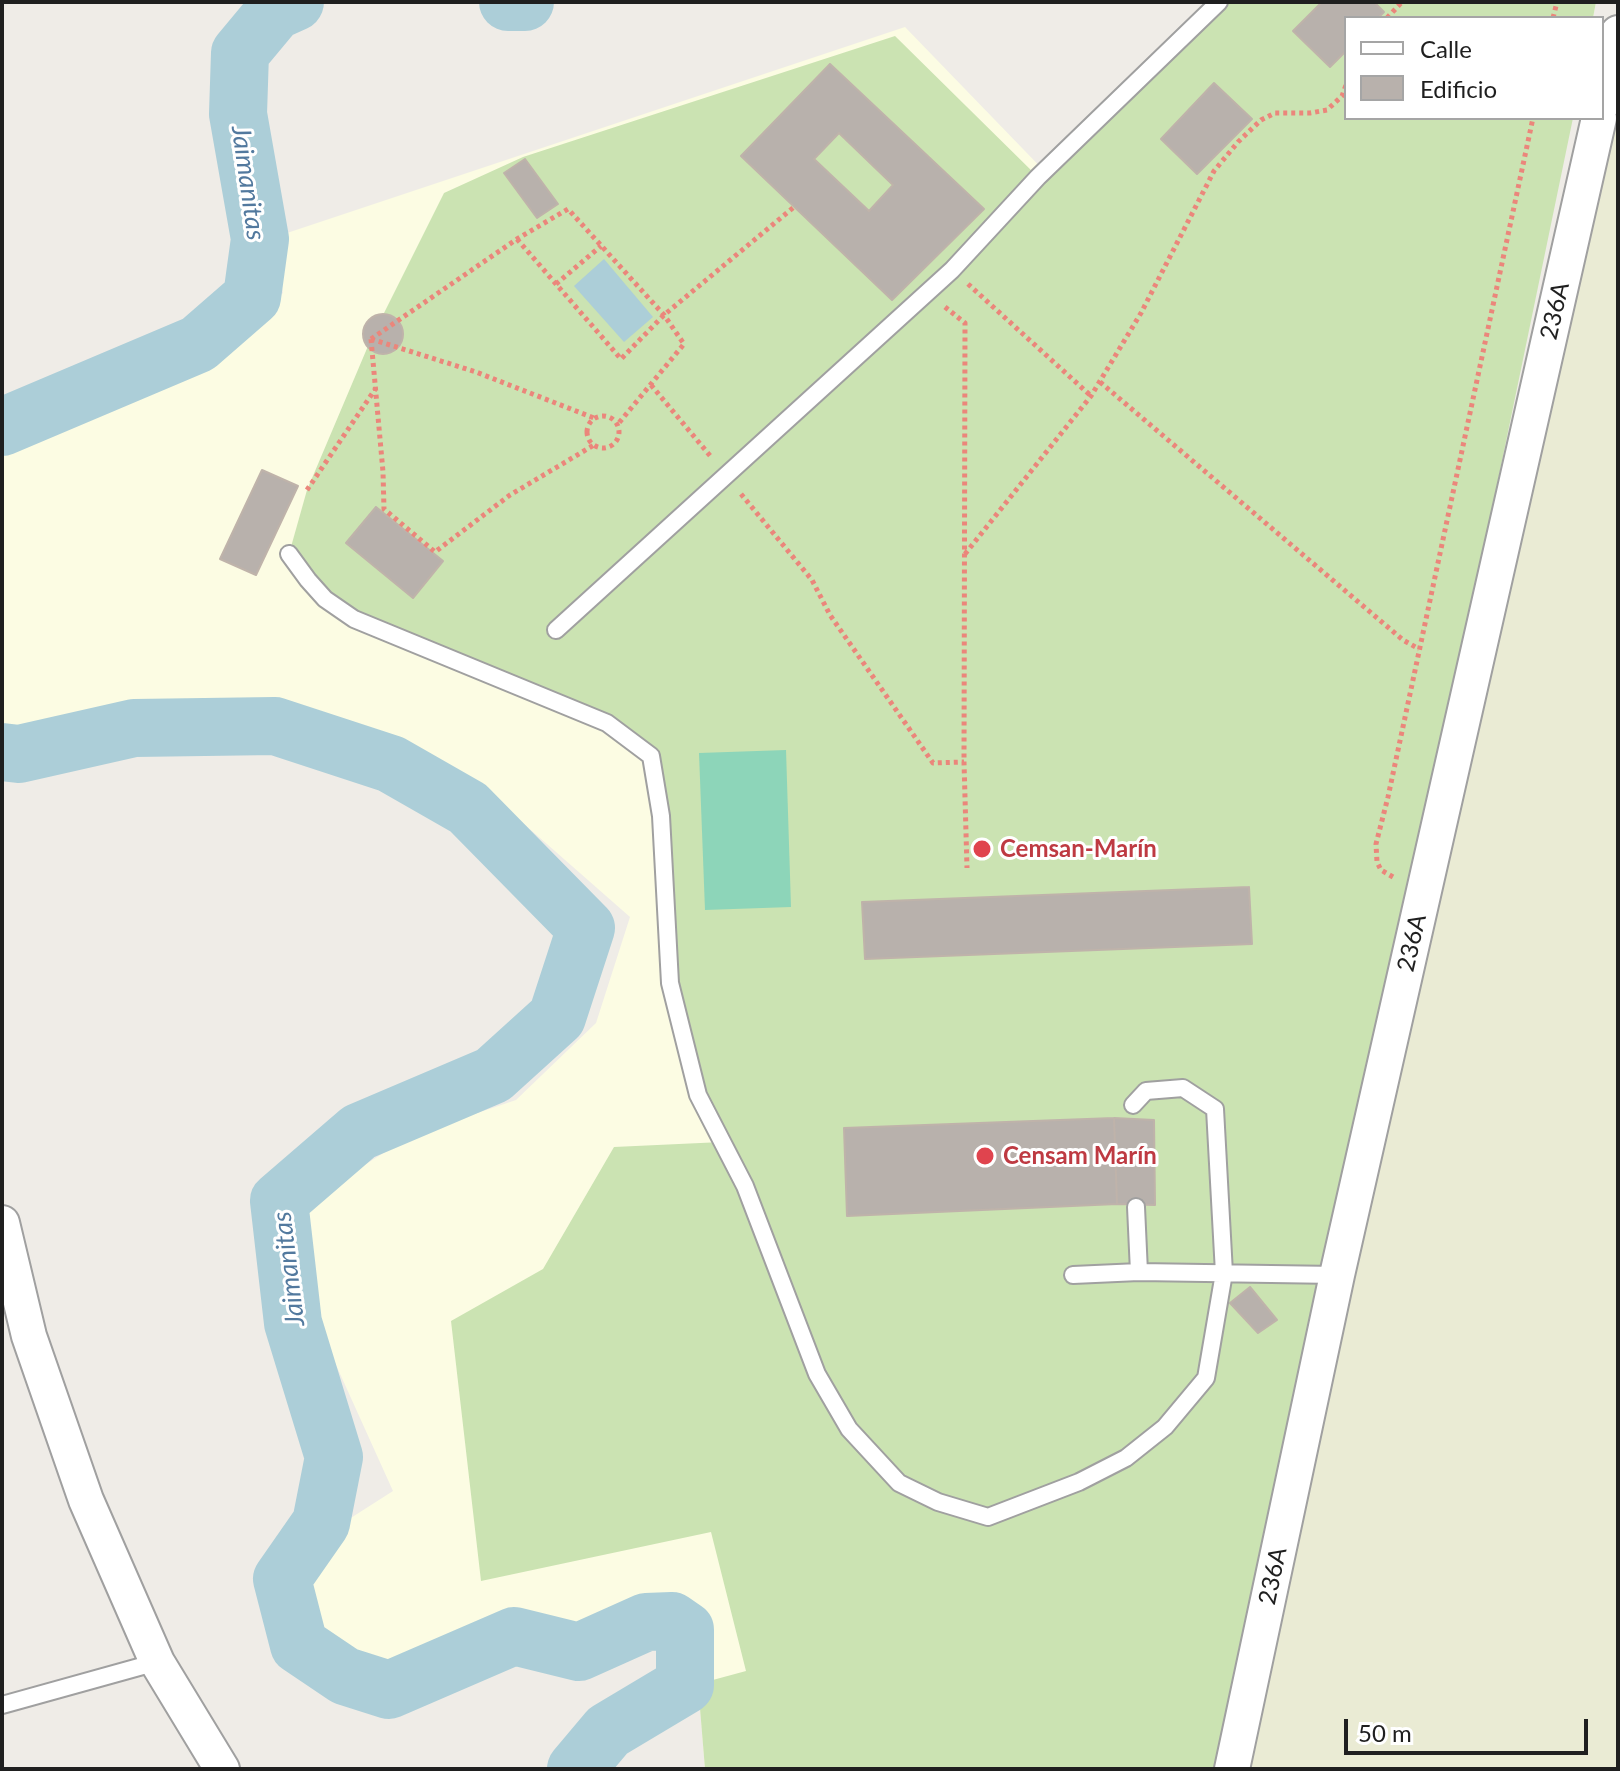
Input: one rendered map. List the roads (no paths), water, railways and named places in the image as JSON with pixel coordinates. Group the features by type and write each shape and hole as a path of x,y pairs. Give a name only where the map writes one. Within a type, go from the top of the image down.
{"street":[{"path":"1604,95 1618,33"},
{"name":"236A","path":"1232,1769 1337,1275 1599,120"},
{"path":"2,1223 29,1336 86,1500 157,1662 222,1769"}],"lane":[{"path":"556,630 928,293 1038,177 1219,2"},
{"path":"289,554 325,599 354,619 607,723 651,756 661,816 670,983 698,1095 745,1186 817,1374 849,1429 899,1483 938,1502 988,1517 1079,1482 1126,1458 1165,1427 1206,1378 1224,1273 1215,1109 1183,1088 1146,1091 1133,1105"},
{"path":"1136,1207 1139,1272"},
{"path":"1073,1275 1139,1272 1337,1275"},
{"path":"2,1705 157,1662"}],"water":[{"path":"604,259 653,317 624,342 574,286"}],"waterway":[{"name":"Jaimanitas","path":"2,427 198,344 252,297 260,239 238,114 240,53 275,11 295,2"},
{"name":"Jaimanitas","path":"508,2 525,2"},
{"name":"Jaimanitas","path":"2,752 19,754 134,728 275,726 391,764 468,808 586,928 557,1017 493,1075 359,1132 279,1201 293,1323 334,1457 321,1523 282,1579 299,1645 345,1676 389,1690 514,1636 579,1652 646,1622 672,1621 685,1630 685,1685 608,1731 576,1769"}],"place":[{"name":"Cemsan-Marín","path":"982,849"},
{"name":"Censam Marín","path":"985,1156"}]}
